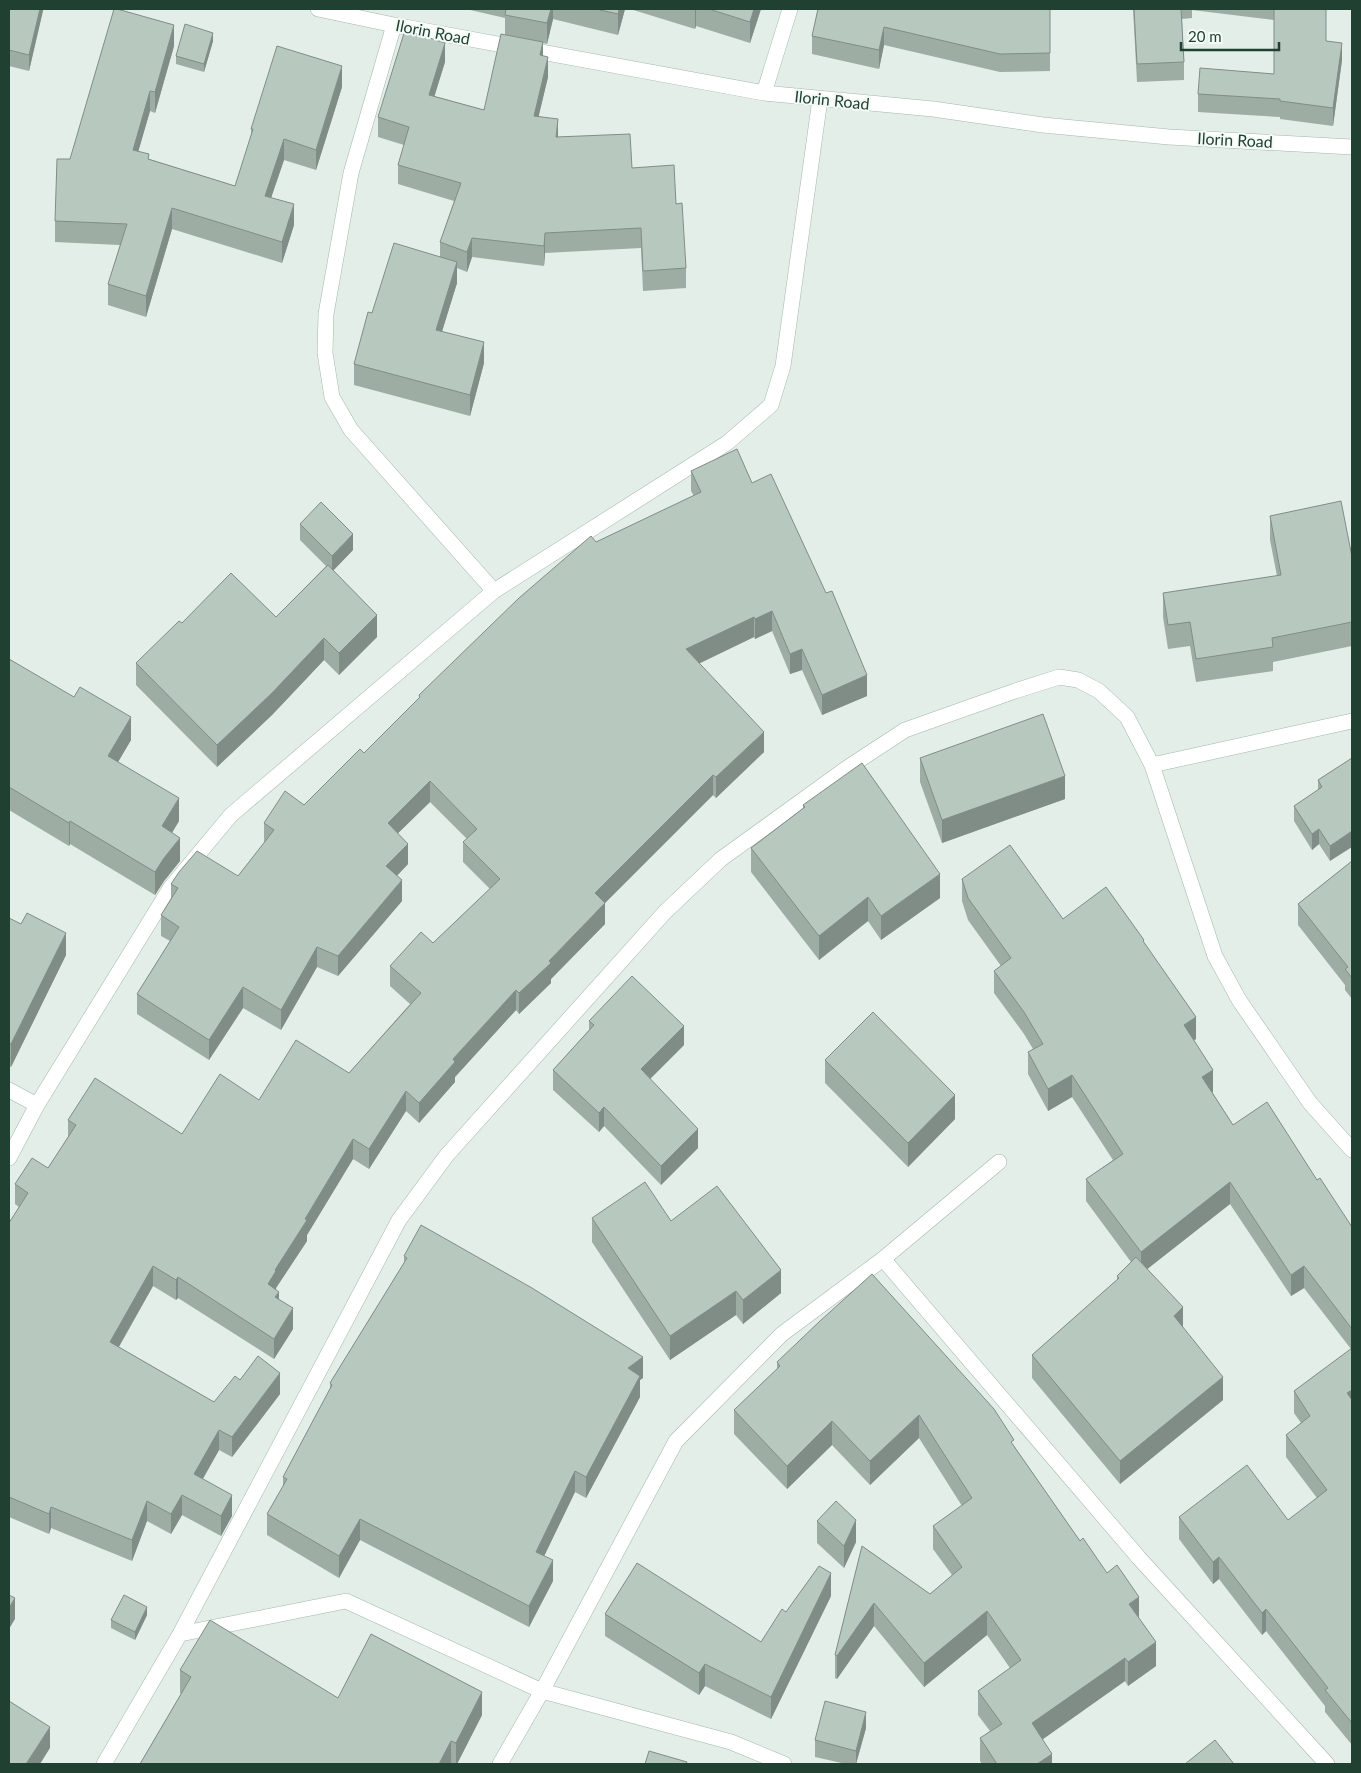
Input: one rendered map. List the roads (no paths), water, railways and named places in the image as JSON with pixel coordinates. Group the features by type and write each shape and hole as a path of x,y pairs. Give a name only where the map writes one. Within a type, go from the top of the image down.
{"street":[{"name":"Ilorin Road","path":"318,9 394,25 764,93 933,110 1043,125 1169,137 1352,147"},
{"path":"764,93 790,9"},
{"path":"394,25 351,173 326,314 326,353 332,397 351,430 494,591"},
{"path":"9,1158 37,1105 171,886 231,815 494,591 726,443 771,405 783,366 820,99"},
{"path":"104,1764 180,1634 399,1220 446,1154 665,912 721,859 847,768 905,730 1059,677 1078,680 1099,691 1127,717 1152,765 1215,956 1238,1000 1310,1103 1352,1150"},
{"path":"1152,765 1352,721"},
{"path":"9,1090 37,1105"},
{"path":"500,1764 676,1441 782,1334 884,1259 999,1162"},
{"path":"884,1259 1139,1558 1327,1764"},
{"path":"180,1634 346,1601 542,1690 731,1742 784,1764"}]}
